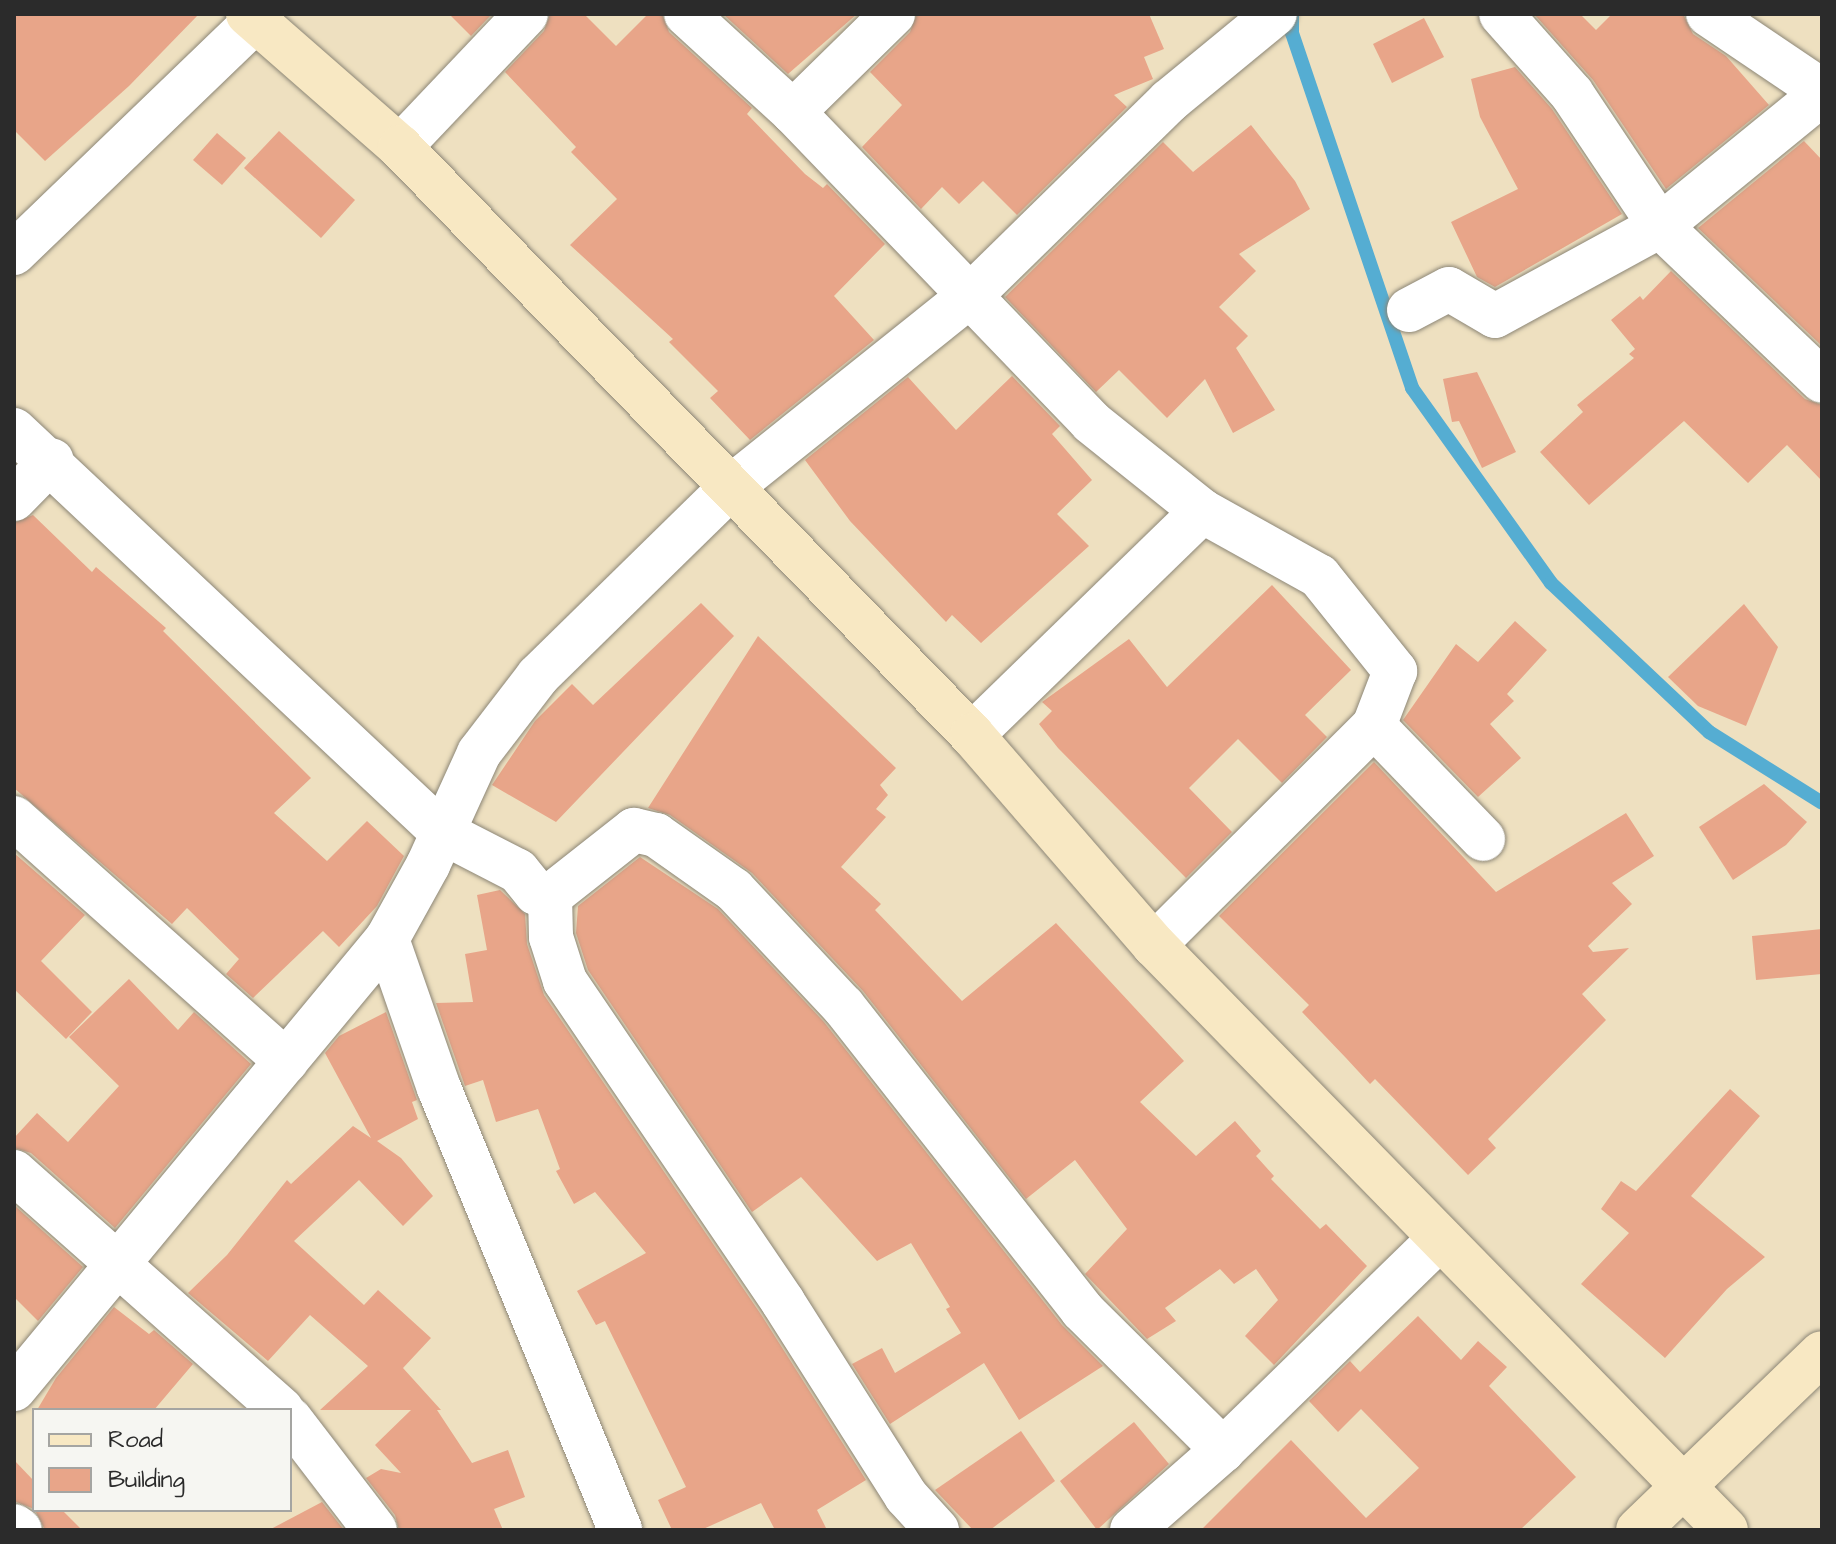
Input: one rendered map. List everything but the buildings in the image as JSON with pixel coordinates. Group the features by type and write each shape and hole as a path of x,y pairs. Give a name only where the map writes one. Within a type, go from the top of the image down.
{"street":[{"path":"400,147 526,14"},
{"path":"686,14 793,112 972,294 1091,422 1202,511 1319,576 1395,671 1374,726 1154,945"},
{"path":"793,112 893,14"},
{"path":"14,1389 387,939 479,753 538,676 731,487 972,294 1169,101 1275,14"},
{"path":"1501,14 1572,94 1660,226 1822,381"},
{"path":"1409,310 1449,289 1495,316 1660,226 1822,92 1708,14"},
{"path":"20,234 255,17 400,147 731,487 972,735 1154,945 1726,1530"},
{"path":"14,430 52,460 442,832 518,871 536,893 550,896"},
{"path":"14,499 52,460"},
{"path":"972,735 1202,511"},
{"path":"1374,726 1483,839"},
{"path":"14,818 286,1061"},
{"path":"550,896 634,830 656,835 734,890 843,1006 1082,1310 1223,1450"},
{"path":"550,896 551,937 565,981 783,1302 906,1496 937,1530"},
{"path":"387,939 439,1088 620,1530"},
{"path":"14,1172 115,1266 280,1408"},
{"path":"1149,1524 1439,1239"},
{"path":"1638,1530 1822,1353"},
{"path":"292,1422 375,1530"},
{"path":"14,1526 20,1530"}],"waterway":[{"path":"1292,14 1292,33 1412,388 1551,583 1709,732 1822,803"}]}
